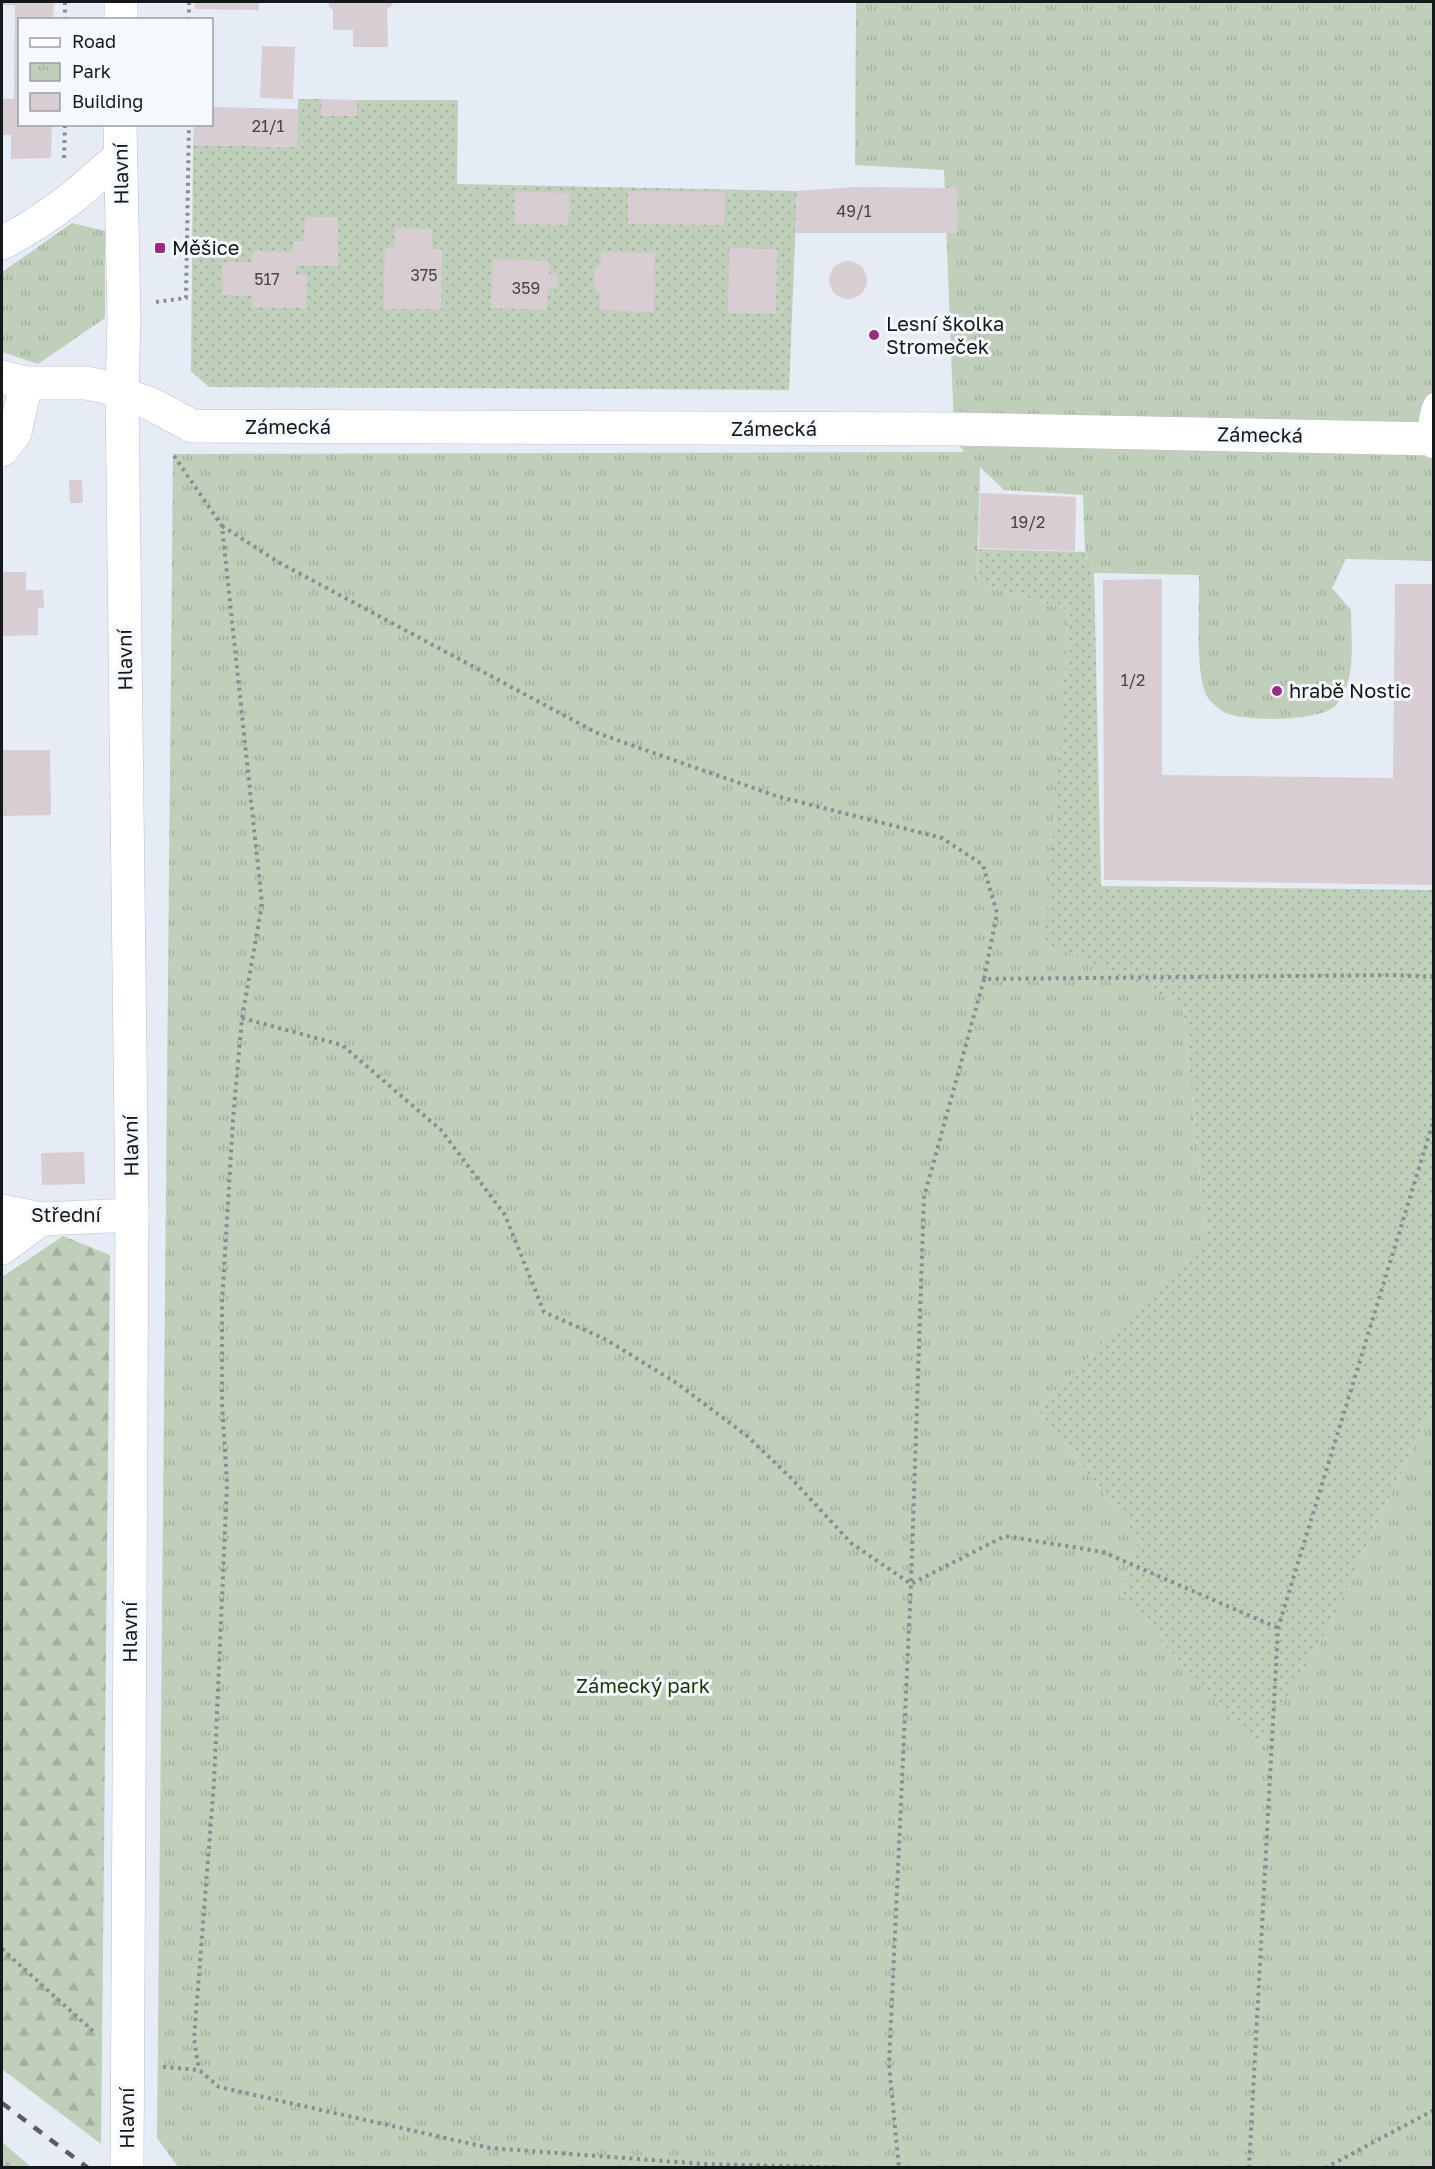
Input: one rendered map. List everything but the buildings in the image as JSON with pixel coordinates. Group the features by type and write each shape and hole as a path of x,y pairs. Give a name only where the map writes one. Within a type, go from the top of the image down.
{"street":[{"path":"121,2 121,18"},
{"name":"Hlavní","path":"120,126 124,318 122,394 132,1215 127,2168"},
{"path":"2,243 73,197 120,157"},
{"path":"2,450 15,434 14,380"},
{"name":"Zámecká","path":"14,380 86,383 106,387 151,404 192,426 942,429 1432,443"},
{"name":"Střední","path":"2,1211 41,1219 132,1215"},
{"path":"2,1248 41,1219"}],"lane":[{"path":"1432,443 1429,413 1434,403"}],"path":[{"path":"65,2 65,18"},
{"path":"189,2 189,18"},
{"path":"64,161 65,126"},
{"path":"156,302 186,298 189,126"},
{"path":"173,454 222,526 280,563 597,733 776,796 942,838 983,865 997,913 984,979 924,1197 911,1584 889,2064 899,2168"},
{"path":"222,526 262,904 242,1018 233,1120 222,1303 222,1402 226,1484 214,1782 194,2039 200,2070 219,2087 490,2148 705,2164 856,2168"},
{"path":"984,979 1396,975 1434,977"},
{"path":"242,1018 342,1045 441,1130 448,1139 505,1215 544,1312 605,1339 675,1382 746,1435 790,1477 851,1543 911,1584"},
{"path":"1249,2168 1278,1628 1434,1119"},
{"path":"911,1584 1005,1536 1103,1552 1278,1628"},
{"path":"2,1949 128,2062"},
{"path":"1325,2168 1434,2110"}],"green space":[{"name":"Zámecký park","path":"856,2 1433,2 1433,561 1346,559 1332,588 1351,610 1350,671 1348,683 1337,704 1317,714 1284,719 1236,716 1217,707 1208,698 1201,674 1199,575 1094,573 1085,552 1083,495 1004,490 980,467 977,583 1069,610 1045,943 1183,1005 1206,1236 1038,1410 1139,1539 1120,1594 1255,1747 1326,1633 1433,1405 1433,2167 179,2168 157,2138 173,454 964,452 954,429 944,170 855,165"},
{"path":"298,99 321,99 322,116 356,116 357,100 458,100 457,184 797,191 789,390 209,387 191,371 193,145 297,147"},
{"path":"72,223 105,231 105,318 38,364 2,352 2,272"},
{"path":"978,549 1085,552 1094,573 1101,886 1433,890 1433,1405 1326,1633 1255,1748 1120,1594 1139,1539 1038,1410 1206,1236 1183,1005 1044,943 1069,610 977,583"},
{"path":"63,1236 110,1255 101,2144 2,2069 2,1277"},
{"path":"2,2142 31,2167 2,2167"}],"railway":[{"path":"2,2103 88,2168"}],"place":[{"name":"Měšice","path":"160,248"},
{"name":"Lesní školka Stromeček","path":"874,335"},
{"name":"hrabě Nostic","path":"1277,691"}]}
